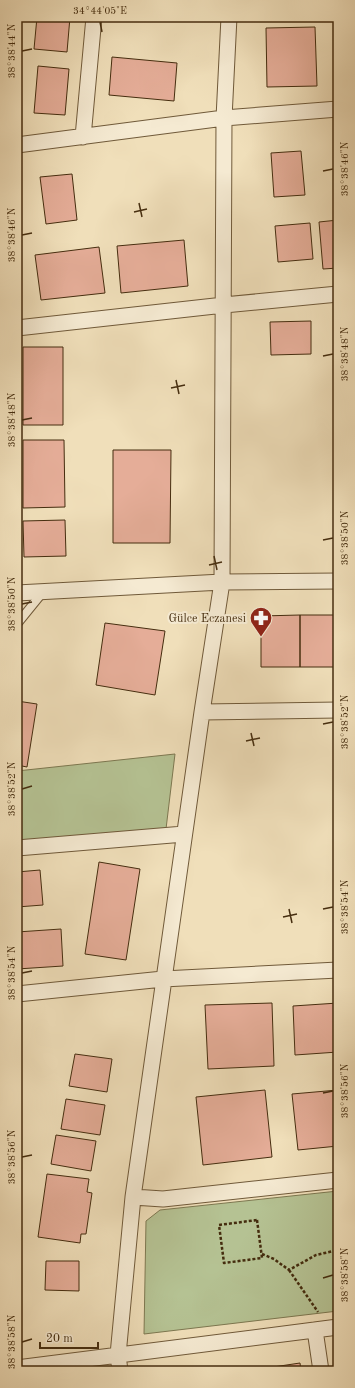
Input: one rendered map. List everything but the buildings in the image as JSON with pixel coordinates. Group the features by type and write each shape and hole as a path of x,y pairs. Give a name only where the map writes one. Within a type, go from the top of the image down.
{"street":[{"path":"83,137 94,17"},
{"path":"120,1371 118,1355 133,1197 163,979 222,582 224,118 229,17"},
{"path":"17,145 224,118 338,109"},
{"path":"17,328 338,294"},
{"path":"17,594 222,582 338,581"},
{"path":"202,712 338,710"},
{"path":"17,848 184,834"},
{"path":"17,994 163,979 338,970"},
{"path":"133,1197 163,1199 338,1180"},
{"path":"17,1368 327,1328 321,1371"}],"lane":[{"path":"17,624 43,592"}],"path":[{"path":"257,1220 261,1254 262,1258 224,1263 219,1225 257,1220"},
{"path":"289,1270 316,1255 338,1250"},
{"path":"261,1254 274,1259 289,1270 327,1328"}],"green space":[{"path":"175,754 166,829 17,842 17,771"},
{"path":"338,1191 338,1311 144,1334 146,1221 160,1210"}],"place":[{"name":"Gülce Eczanesi","path":"261,638"}]}
